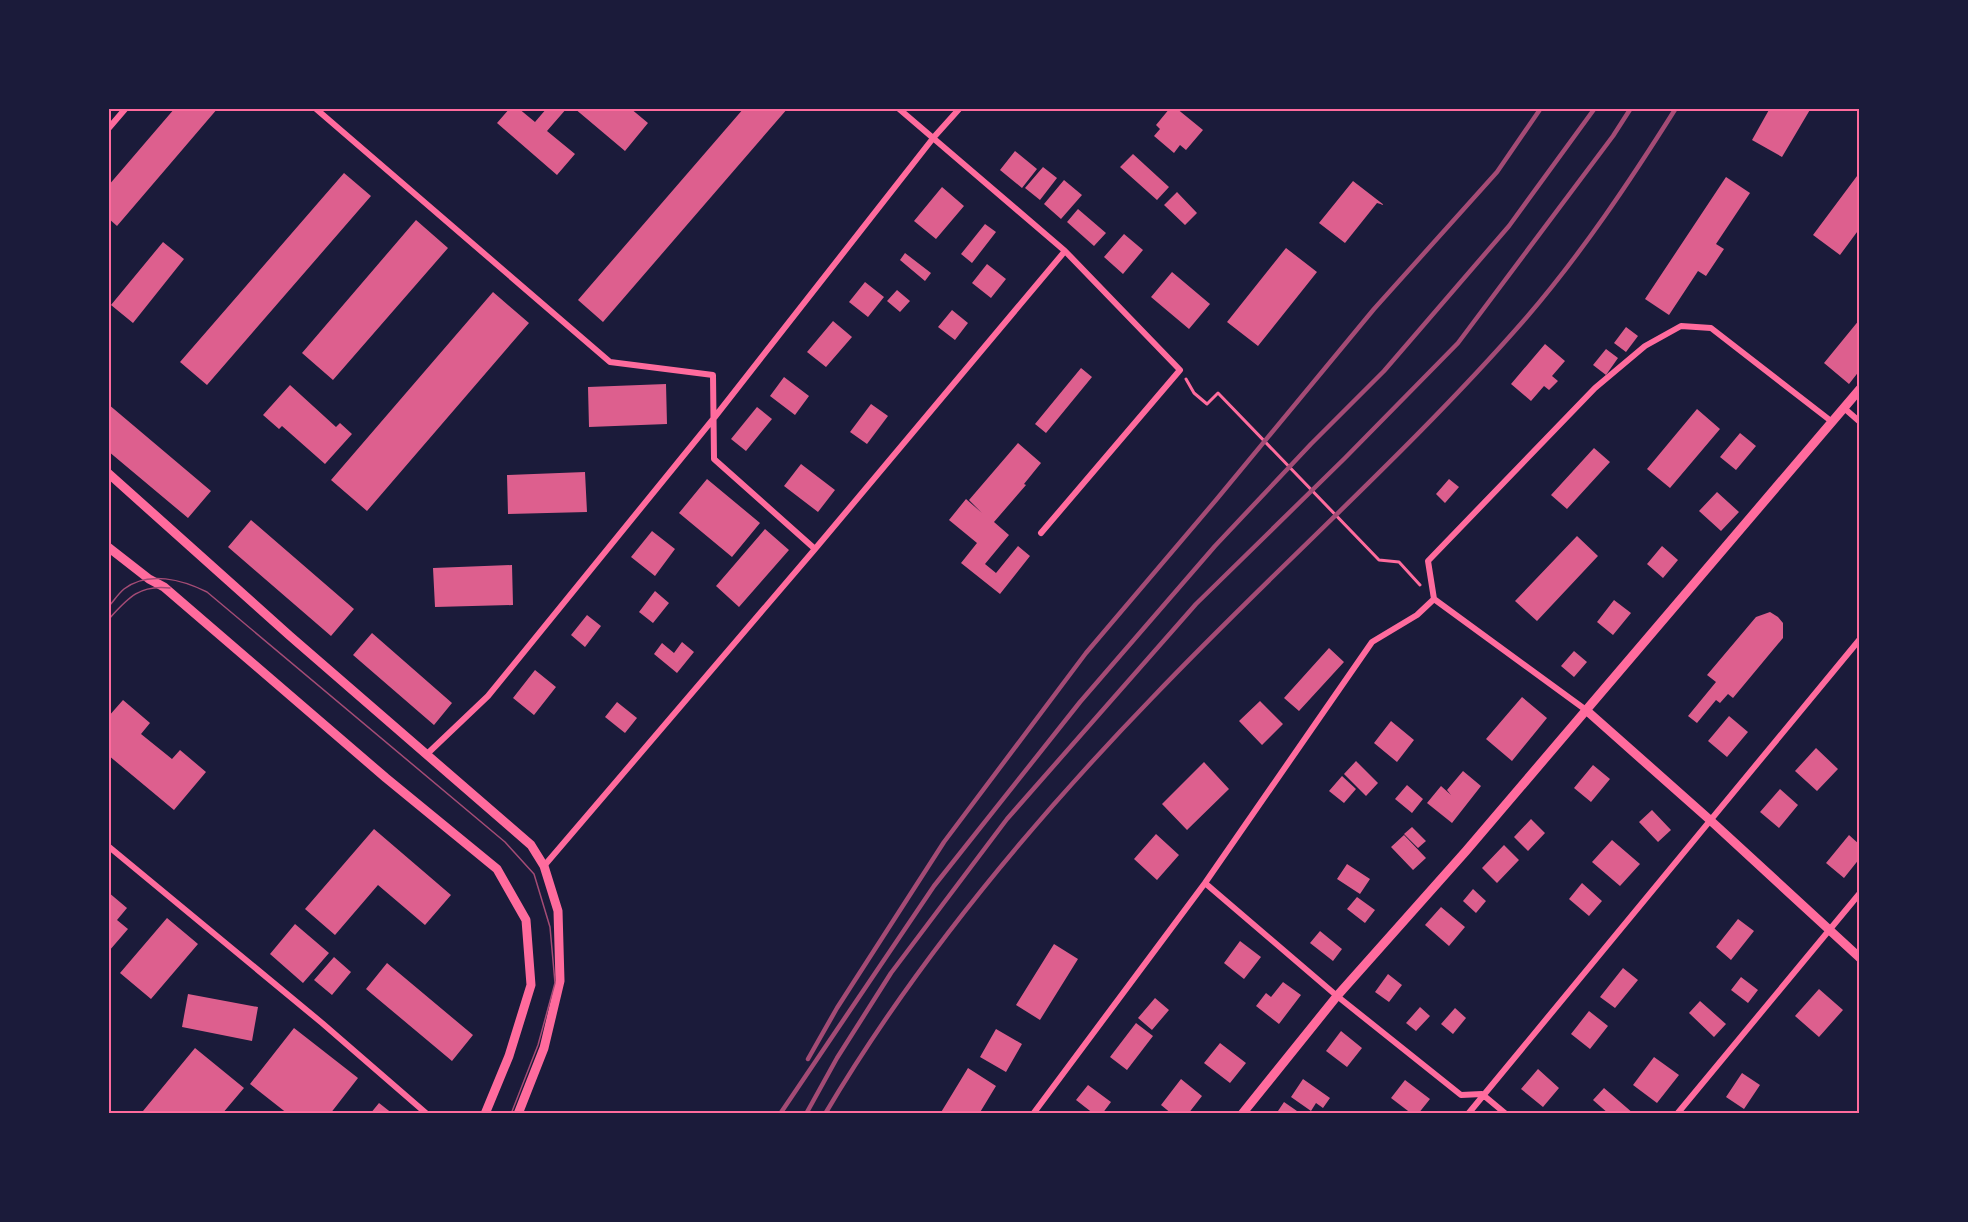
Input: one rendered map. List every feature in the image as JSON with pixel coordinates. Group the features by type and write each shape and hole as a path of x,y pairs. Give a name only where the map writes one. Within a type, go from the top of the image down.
{"street":[{"path":"108,129 126,108"},
{"path":"315,108 609,362 713,375 714,459 815,549"},
{"path":"898,108 1065,251 1180,370 1041,533"},
{"path":"426,754 488,696 714,418 934,137 960,108"},
{"path":"544,866 815,549 1065,251"},
{"path":"1831,421 1712,328 1681,326 1645,346 1595,388 1428,561 1434,599 1586,710 1860,958"},
{"path":"1242,1114 1337,996 1473,842 1860,389"},
{"path":"1844,408 1860,422"},
{"path":"108,473 531,845 544,866 558,911 560,981 544,1048 518,1114"},
{"path":"108,547 149,579 164,587 386,778 497,868 525,920 531,985 509,1056 485,1114"},
{"path":"1033,1114 1205,883 1372,642 1417,615 1434,599"},
{"path":"1468,1114 1482,1094 1860,639"},
{"path":"108,846 322,1023 427,1114"},
{"path":"1205,883 1337,996 1461,1095 1482,1094 1506,1114"},
{"path":"1677,1114 1860,893"}],"path":[{"path":"1194,393 1207,404 1218,393 1379,560 1398,562 1434,599"}],"building":[{"path":"175,108 218,108 117,226 108,218 108,186"},
{"path":"510,108 518,108 535,122 547,108 567,108 547,131 575,154 557,175 497,123"},
{"path":"574,108 630,108 648,123 625,151"},
{"path":"744,108 788,108 603,322 578,300"},
{"path":"1170,108 1176,108 1203,130 1186,150 1180,145 1174,153 1154,136 1160,129 1156,125"},
{"path":"1770,108 1811,108 1782,157 1752,140"},
{"path":"1015,151 1037,169 1022,188 1000,170"},
{"path":"1133,154 1169,187 1157,200 1120,167"},
{"path":"1043,167 1057,178 1040,200 1025,188"},
{"path":"1860,172 1860,228 1840,255 1813,235"},
{"path":"344,173 371,196 207,385 180,362"},
{"path":"1726,177 1750,193 1716,244 1724,249 1706,276 1698,271 1669,315 1645,299"},
{"path":"1064,180 1082,195 1061,219 1044,204"},
{"path":"1353,181 1384,205 1377,203 1345,243 1319,223"},
{"path":"942,187 964,206 936,239 914,221"},
{"path":"1177,192 1197,213 1185,225 1164,205"},
{"path":"1078,209 1106,233 1094,246 1067,222"},
{"path":"416,220 448,248 333,380 302,353"},
{"path":"985,224 996,232 972,263 961,254"},
{"path":"1124,234 1143,250 1123,274 1104,257"},
{"path":"163,242 184,259 133,323 111,305"},
{"path":"1286,248 1317,272 1258,346 1227,322"},
{"path":"905,253 931,273 925,281 900,260"},
{"path":"987,264 1006,279 991,298 972,283"},
{"path":"1172,272 1210,304 1189,329 1151,297"},
{"path":"865,282 884,297 868,317 849,302"},
{"path":"897,290 910,301 900,312 887,301"},
{"path":"493,292 529,323 367,511 331,480"},
{"path":"952,310 968,323 955,340 938,327"},
{"path":"1860,319 1860,370 1849,384 1824,363"},
{"path":"833,321 852,337 826,367 807,352"},
{"path":"1626,327 1638,336 1626,352 1614,343"},
{"path":"1545,344 1565,361 1552,376 1558,381 1549,390 1544,386 1531,401 1511,384"},
{"path":"1606,349 1618,358 1606,375 1593,365"},
{"path":"1081,368 1092,377 1046,433 1035,424"},
{"path":"784,377 809,396 795,415 770,396"},
{"path":"666,384 667,424 589,427 588,387"},
{"path":"290,385 336,427 340,423 352,434 325,464 282,426 279,429 263,415"},
{"path":"108,404 211,491 188,518 108,451"},
{"path":"871,404 888,416 867,444 850,432"},
{"path":"757,407 772,419 746,451 731,439"},
{"path":"1697,409 1720,429 1670,488 1647,469"},
{"path":"1740,433 1756,446 1736,470 1720,457"},
{"path":"1018,443 1041,463 1024,484 1026,485 994,522 1009,535 985,564 996,573 1018,546 1030,556 1000,594 961,563 977,543 949,520 966,499 982,513 969,500"},
{"path":"1594,448 1610,462 1567,509 1551,495"},
{"path":"801,464 835,490 818,512 784,486"},
{"path":"585,472 587,512 508,514 507,475"},
{"path":"707,479 760,523 732,557 679,513"},
{"path":"1449,479 1459,487 1445,503 1436,494"},
{"path":"1717,492 1739,512 1721,531 1699,511"},
{"path":"251,520 354,609 331,636 228,547"},
{"path":"765,529 789,550 739,607 716,586"},
{"path":"652,531 675,549 655,576 631,557"},
{"path":"1577,536 1598,556 1537,621 1515,601"},
{"path":"1662,546 1678,560 1663,578 1647,564"},
{"path":"512,565 513,605 435,607 433,568"},
{"path":"655,591 669,603 653,623 639,612"},
{"path":"1614,600 1631,613 1613,635 1597,622"},
{"path":"1770,612 1783,623 1783,638 1733,698 1728,694 1720,703 1716,700 1697,723 1688,716 1716,682 1707,675 1756,617"},
{"path":"587,615 601,626 585,647 571,635"},
{"path":"372,633 452,703 434,725 353,655"},
{"path":"682,642 694,652 677,673 654,654 662,643 674,653"},
{"path":"1329,648 1344,662 1299,711 1284,698"},
{"path":"1574,651 1587,662 1574,677 1561,666"},
{"path":"535,670 556,687 534,715 513,698"},
{"path":"1522,697 1547,718 1512,761 1486,739"},
{"path":"123,700 150,723 141,734 172,759 180,750 206,772 174,810 108,755 108,717"},
{"path":"1260,701 1283,724 1262,745 1239,721"},
{"path":"617,702 637,718 625,733 605,717"},
{"path":"1729,716 1748,732 1727,757 1708,741"},
{"path":"1391,721 1414,740 1397,762 1374,743"},
{"path":"1816,748 1838,769 1817,791 1795,771"},
{"path":"1356,761 1378,783 1366,796 1344,774"},
{"path":"1204,762 1229,789 1187,830 1162,804"},
{"path":"1593,765 1610,779 1591,802 1574,788"},
{"path":"1463,771 1481,786 1452,823 1427,803 1441,786 1451,795 1447,790"},
{"path":"1342,776 1356,789 1344,803 1329,791"},
{"path":"1407,785 1423,799 1412,813 1395,799"},
{"path":"1780,789 1798,805 1779,828 1760,812"},
{"path":"1652,810 1671,830 1658,842 1639,822"},
{"path":"1531,819 1545,833 1528,851 1514,837"},
{"path":"1412,827 1426,841 1418,848 1404,834"},
{"path":"374,829 451,895 425,925 378,885 335,935 305,909"},
{"path":"1156,834 1179,855 1157,880 1134,859"},
{"path":"1404,835 1426,858 1413,870 1391,847"},
{"path":"1849,835 1860,845 1860,858 1844,878 1826,863"},
{"path":"1612,840 1640,864 1620,886 1592,862"},
{"path":"1504,845 1519,860 1497,883 1482,868"},
{"path":"1347,864 1370,879 1360,894 1337,879"},
{"path":"1582,883 1602,901 1589,916 1569,899"},
{"path":"1473,889 1486,901 1476,913 1463,901"},
{"path":"108,892 127,908 117,920 128,929 109,951"},
{"path":"1357,897 1375,910 1365,923 1347,909"},
{"path":"1441,907 1465,927 1449,946 1425,925"},
{"path":"167,918 198,944 151,999 120,973"},
{"path":"1738,919 1754,931 1731,960 1716,947"},
{"path":"295,924 329,953 303,983 270,954"},
{"path":"1320,931 1342,949 1333,961 1310,943"},
{"path":"1240,941 1261,957 1244,979 1224,963"},
{"path":"1054,944 1078,959 1040,1020 1016,1005"},
{"path":"334,957 351,972 332,995 314,980"},
{"path":"387,963 473,1035 452,1061 366,989"},
{"path":"1623,968 1638,980 1615,1008 1600,997"},
{"path":"1388,974 1402,985 1389,1002 1375,992"},
{"path":"1741,977 1758,990 1748,1003 1731,990"},
{"path":"1283,982 1301,995 1279,1024 1256,1006 1266,993 1271,997"},
{"path":"1819,989 1843,1010 1819,1037 1795,1016"},
{"path":"188,994 258,1007 252,1041 182,1027"},
{"path":"1155,998 1169,1010 1152,1030 1138,1018"},
{"path":"1700,1001 1726,1024 1714,1037 1689,1013"},
{"path":"1420,1007 1430,1016 1416,1031 1406,1023"},
{"path":"1455,1008 1466,1018 1453,1034 1441,1024"},
{"path":"1589,1011 1608,1026 1590,1049 1571,1034"},
{"path":"1136,1023 1153,1036 1127,1070 1110,1057"},
{"path":"294,1028 358,1078 330,1114 288,1114 250,1084"},
{"path":"996,1029 1022,1044 1006,1072 980,1057"},
{"path":"1341,1031 1362,1048 1347,1067 1326,1051"},
{"path":"1220,1043 1246,1063 1230,1083 1204,1063"},
{"path":"195,1048 244,1088 222,1114 146,1114 143,1111"},
{"path":"1654,1057 1679,1075 1657,1103 1633,1085"},
{"path":"968,1068 996,1086 979,1114 940,1114"},
{"path":"1538,1069 1559,1088 1543,1107 1521,1089"},
{"path":"1742,1073 1760,1085 1744,1109 1726,1097"},
{"path":"1181,1079 1202,1096 1188,1114 1172,1114 1161,1105"},
{"path":"1303,1079 1330,1098 1323,1108 1316,1103 1311,1111 1291,1097"},
{"path":"1405,1080 1430,1099 1418,1114 1412,1114 1391,1098"},
{"path":"1088,1085 1111,1102 1102,1114 1094,1114 1076,1100"},
{"path":"1604,1088 1634,1114 1609,1114 1593,1100"},
{"path":"1284,1102 1297,1111 1295,1114 1276,1114"},
{"path":"379,1103 393,1114 370,1114"}],"tram line":[{"path":"108,607 124,589 133,583 154,578 177,581 207,592 505,842 534,874 550,927 555,983 538,1045 511,1114"},
{"path":"108,620 134,595 150,588 170,588"}],"railway":[{"path":"808,1059 837,1008 944,842 1086,653 1374,309 1497,172 1541,108"},
{"path":"780,1114 934,886 1080,702 1215,546 1311,444 1384,371 1509,226 1595,108"},
{"path":"806,1114 837,1058 891,973 1007,819 1196,604 1458,343 1613,136 1631,108"},
{"path":"825,1114 897,1003 936,949 1019,845 1107,745 1199,649 1436,416 1526,318 1605,216 1676,108"}]}
